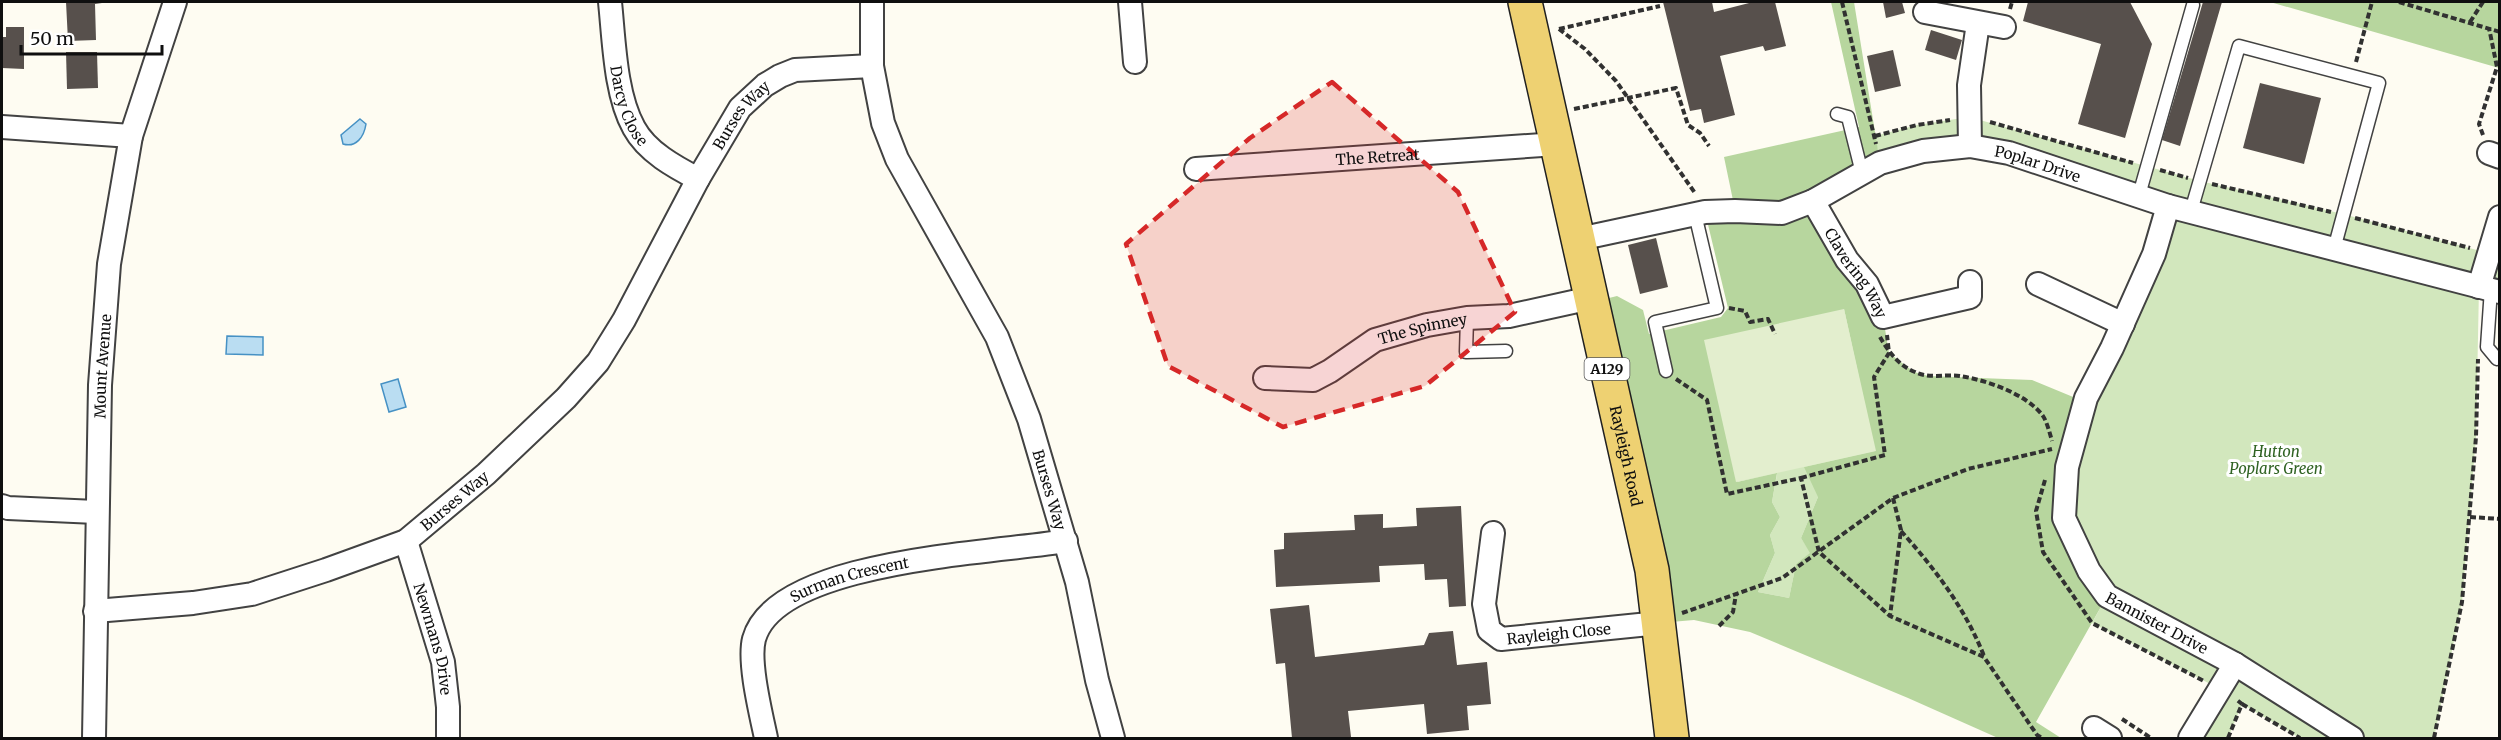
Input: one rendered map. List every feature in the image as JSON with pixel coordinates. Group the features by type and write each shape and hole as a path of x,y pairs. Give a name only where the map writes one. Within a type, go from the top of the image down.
{"main road":[{"name":"Rayleigh Road","path":"1525,2 1545,32 1554,128 1652,570 1672,738"}],"street":[{"name":"Mount Avenue","path":"94,738 96,512 100,385 109,264 131,136 175,2"},
{"name":"Darcy Close","path":"610,2 620,79 626,109 634,129 649,147 677,168 698,179"},
{"path":"872,2 872,66"},
{"path":"1130,2 1135,62"},
{"path":"1925,12 2004,27"},
{"path":"1970,146 1969,85 1978,22"},
{"name":"Burses Way","path":"95,611 193,603 252,594 406,541 494,467 566,398 598,362 624,320 698,179 740,108 765,85 780,75 795,70 872,66 883,123 897,159 997,337 1029,419 1066,541 1111,738"},
{"path":"2,127 131,136"},
{"name":"The Retreat","path":"1196,169 1554,128"},
{"name":"Poplar Drive","path":"1579,239 1700,213 1782,213 1813,201 1871,168 1923,151 1970,146 2009,153 2168,206 2490,289"},
{"name":"Clavering Way","path":"1813,201 1847,260 1867,284 1883,317 1970,297 1970,282"},
{"name":"Bannister Drive","path":"2168,206 2154,254 2123,324 2086,398 2067,467 2064,518 2089,571 2107,596 2235,664 2349,738"},
{"path":"2490,289 2489,253 2499,217"},
{"path":"2038,284 2123,324"},
{"name":"The Spinney","path":"1265,378 1313,380 1375,340 1427,325 1467,318 1509,316 1591,298"},
{"path":"2,506 96,512"},
{"name":"Rayleigh Close","path":"1493,533 1484,604 1489,630 1501,639 1659,623"},
{"name":"Newmans Drive","path":"406,541 443,662 448,707 448,738"},
{"name":"Surman Crescent","path":"766,738 754,671 754,640 763,622 775,609 793,597 827,582 873,567 1066,541"},
{"path":"2190,738 2235,664"}],"lane":[{"path":"2139,195 2193,5"},
{"path":"2191,211 2239,46 2379,83 2334,249"},
{"path":"1837,114 1848,117 1871,168"},
{"path":"1666,371 1655,322 1717,308 1700,213"},
{"path":"2490,289 2487,347 2498,359"},
{"path":"1467,318 1466,352 1506,351"}],"path":[{"path":"1842,2 1871,168"},
{"path":"2352,76 2372,2"},
{"path":"2399,2 2499,32"},
{"path":"2470,22 2483,2"},
{"path":"1545,32 1660,6"},
{"path":"2489,28 2497,68 2479,124 2494,155"},
{"path":"1545,32 1585,49 1616,81 1699,199 1700,213"},
{"path":"1554,128 1629,98 1676,88 1688,125 1700,133 1709,146"},
{"path":"2147,166 2200,181 2343,214 2489,253"},
{"path":"1717,308 1745,311 1750,322 1768,319 1775,334"},
{"path":"1666,371 1707,400 1727,494 1801,478 1885,455 1874,377 1889,353 1883,317"},
{"path":"1659,623 1690,609 1782,578 1893,498 1968,469 2055,448 2043,416 2022,399 2001,387 1960,376 1928,376 1914,372 1889,353"},
{"path":"2434,738 2462,602 2476,437 2478,353"},
{"path":"1801,478 1819,552 1890,615 1984,657"},
{"path":"1890,615 1901,530 1893,498"},
{"path":"2470,517 2499,519"},
{"path":"1901,530 1928,561 1955,598 1984,657 2037,735 2042,738"},
{"path":"1719,626 1732,612 1736,594"},
{"path":"2220,689 2300,738"},
{"path":"2228,738 2242,704"}],"highlighted area":[{"path":"1332,82 1458,192 1515,312 1425,386 1283,427 1168,366 1126,244 1250,138"}],"green space":[{"path":"1831,2 1854,2 1880,163 1813,201 1883,317 1889,353 1914,372 1928,376 2032,380 2078,399 2064,518 2107,596 2036,722 2061,738 1998,738 1750,632 1694,620 1659,623 1605,299 1617,296 1643,310 1649,334 1721,317 1728,308 1705,212 1735,210 1724,157 1859,127","holes":["1844,309 1875,451 1804,467 1818,497 1801,538 1810,553 1796,564 1789,598 1758,592 1775,553 1770,535 1780,517 1772,502 1777,473 1737,482"]},
{"path":"2270,2 2499,2 2499,68"},
{"name":"Hutton Poplars Green","path":"1969,117 2200,181 2343,214 2499,256 2499,292 2479,287 2476,437 2462,602 2434,738 2300,738 2242,704 2228,738 2190,738 2220,689 2092,623 2107,596 2064,518 2067,467 2164,216 2009,153 1880,163 1875,136 1917,125"},
{"path":"1844,309 1876,451 1818,497 1801,538 1811,553 1796,564 1789,598 1758,592 1775,553 1770,535 1780,517 1772,502 1777,474 1736,482 1704,340"},
{"path":"1844,309 1876,451 1736,482 1704,340"}],"water":[{"path":"360,119 366,124 359,140 348,145 343,144 341,135"},
{"path":"227,336 263,337 263,355 226,354"},
{"path":"398,379 406,407 389,412 381,384"}],"building":[{"path":"66,2 102,2 95,4 96,40 68,41"},
{"path":"1663,2 1712,2 1714,12 1753,2 1775,2 1786,46 1765,51 1763,46 1720,56 1735,115 1704,123 1701,109 1690,111"},
{"path":"1883,2 1902,2 1905,13 1886,18"},
{"path":"2028,2 2130,2 2152,44 2125,138 2078,124 2101,44 2023,21"},
{"path":"2203,2 2222,2 2180,146 2162,140"},
{"path":"6,27 24,27 24,69 2,68 2,37 6,37"},
{"path":"1931,30 1962,40 1956,60 1925,50"},
{"path":"1893,50 1901,86 1875,92 1867,56"},
{"path":"66,52 97,52 98,88 67,89"},
{"path":"2260,83 2321,98 2304,164 2243,148"},
{"path":"1656,238 1668,287 1640,294 1628,245"},
{"path":"1461,506 1466,606 1449,607 1447,579 1425,580 1424,564 1379,566 1380,582 1276,587 1274,550 1284,549 1284,533 1355,530 1354,515 1383,514 1383,528 1417,526 1416,508"},
{"path":"1309,605 1315,657 1424,645 1429,633 1453,631 1457,665 1487,662 1491,704 1467,706 1469,730 1427,734 1424,704 1348,711 1351,737 1292,738 1285,663 1276,664 1270,609"}]}
